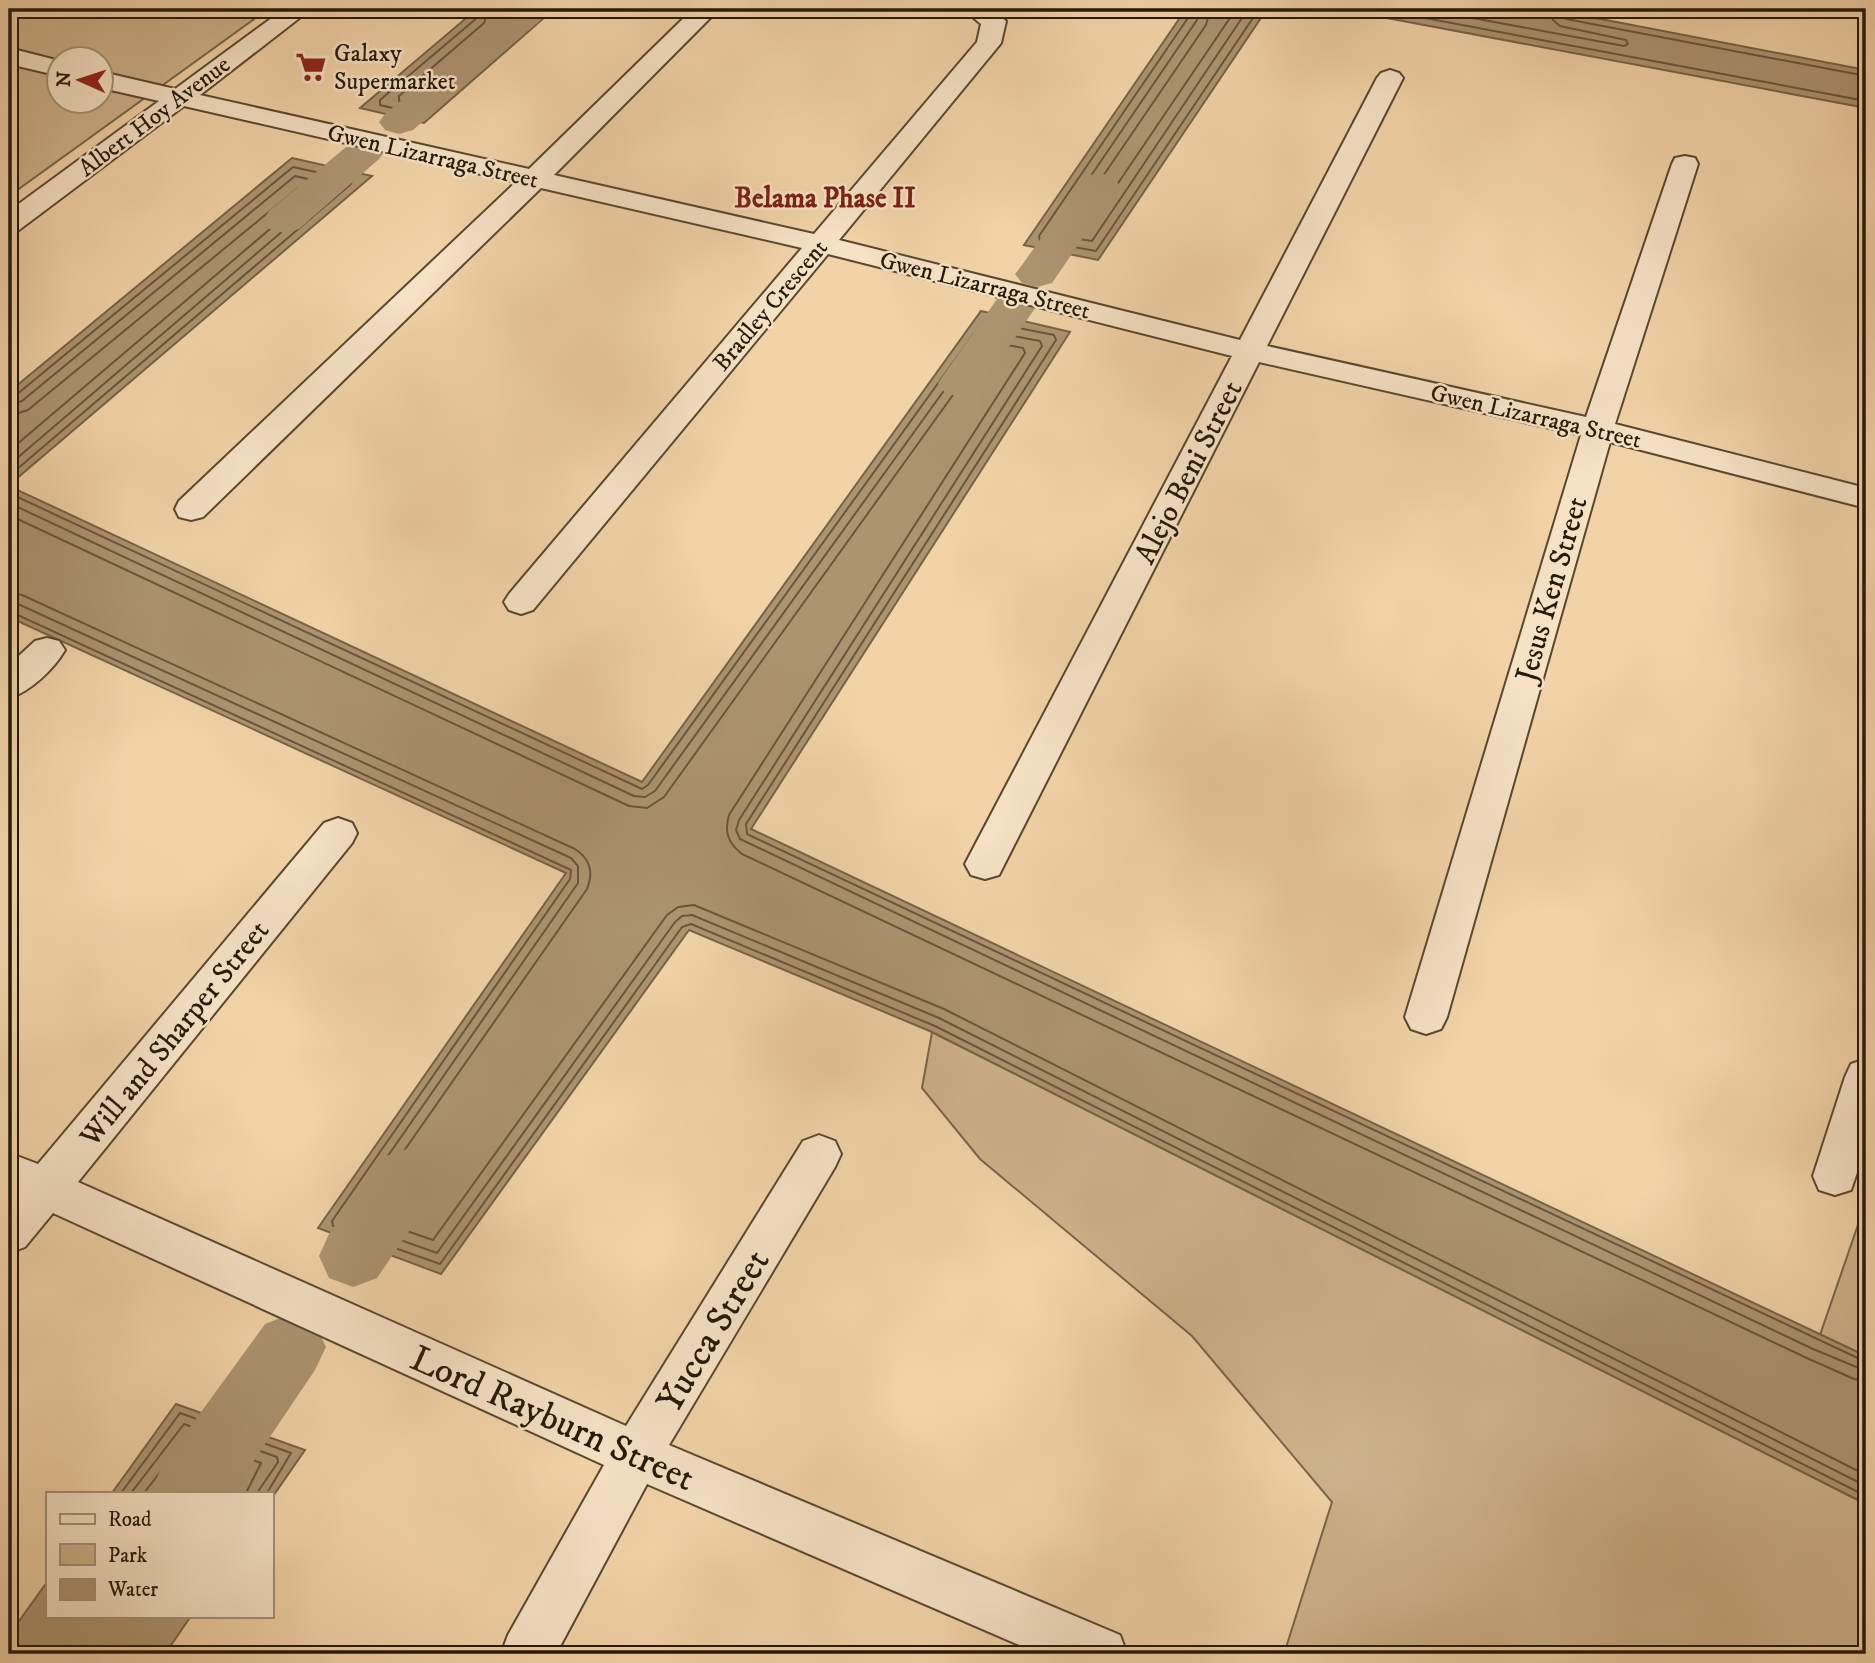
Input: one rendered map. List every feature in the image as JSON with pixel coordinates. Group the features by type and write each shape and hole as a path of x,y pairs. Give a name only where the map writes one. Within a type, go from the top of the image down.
{"street":[{"name":"Albert Hoy Avenue","path":"9,224 299,9"},
{"path":"191,509 535,179 707,9"},
{"name":"Bradley Crescent","path":"520,602 989,43 995,21 975,9"},
{"path":"9,56 46,65"},
{"name":"Alejo Beni Street","path":"985,864 1390,78"},
{"name":"Gwen Lizarraga Street","path":"116,83 821,244 1250,351 1598,429 1866,498"},
{"name":"Jesus Ken Street","path":"1426,1017 1598,429 1685,164"},
{"path":"9,685 47,650"},
{"name":"Will and Sharper Street","path":"9,1233 28,1180 338,833"},
{"path":"1835,1176 1866,1077"},
{"name":"Yucca Street","path":"527,1654 636,1455 819,1154"},
{"name":"Lord Rayburn Street","path":"28,1180 636,1455 1101,1654"}],"green space":[{"path":"9,9 268,9 9,196"},
{"path":"932,1032 1866,1504 1866,1654 1284,1654 1332,1502 1192,1336 980,1159 922,1088"},
{"path":"1866,1209 1866,1356 1820,1335 1860,1219"}],"water":[{"path":"477,9 554,9 424,123 360,108"},
{"path":"1186,9 1267,9 1098,260 1024,245"},
{"path":"1339,9 1549,9 1866,70 1866,108"},
{"path":"292,158 372,176 9,485 9,392"},
{"path":"981,311 1070,332 751,829 1866,1356 1866,1504 932,1032 689,930 441,1274 318,1228 566,873 9,617 9,486 642,782"},
{"path":"176,1404 305,1450 273,1496 273,1492 113,1492"},
{"path":"46,1583 46,1618 190,1618 165,1654 9,1654 9,1635"}],"waterway":[{"path":"399,122 531,9"},
{"path":"284,220 365,151"},
{"path":"1037,274 1099,185"},
{"path":"961,383 1018,301"},
{"path":"353,1256 407,1178"},
{"path":"189,1492 290,1347"}],"place":[{"name":"Galaxy Supermarket","path":"311,67"}],"district":[{"name":"Belama Phase II","path":"825,197"}]}
